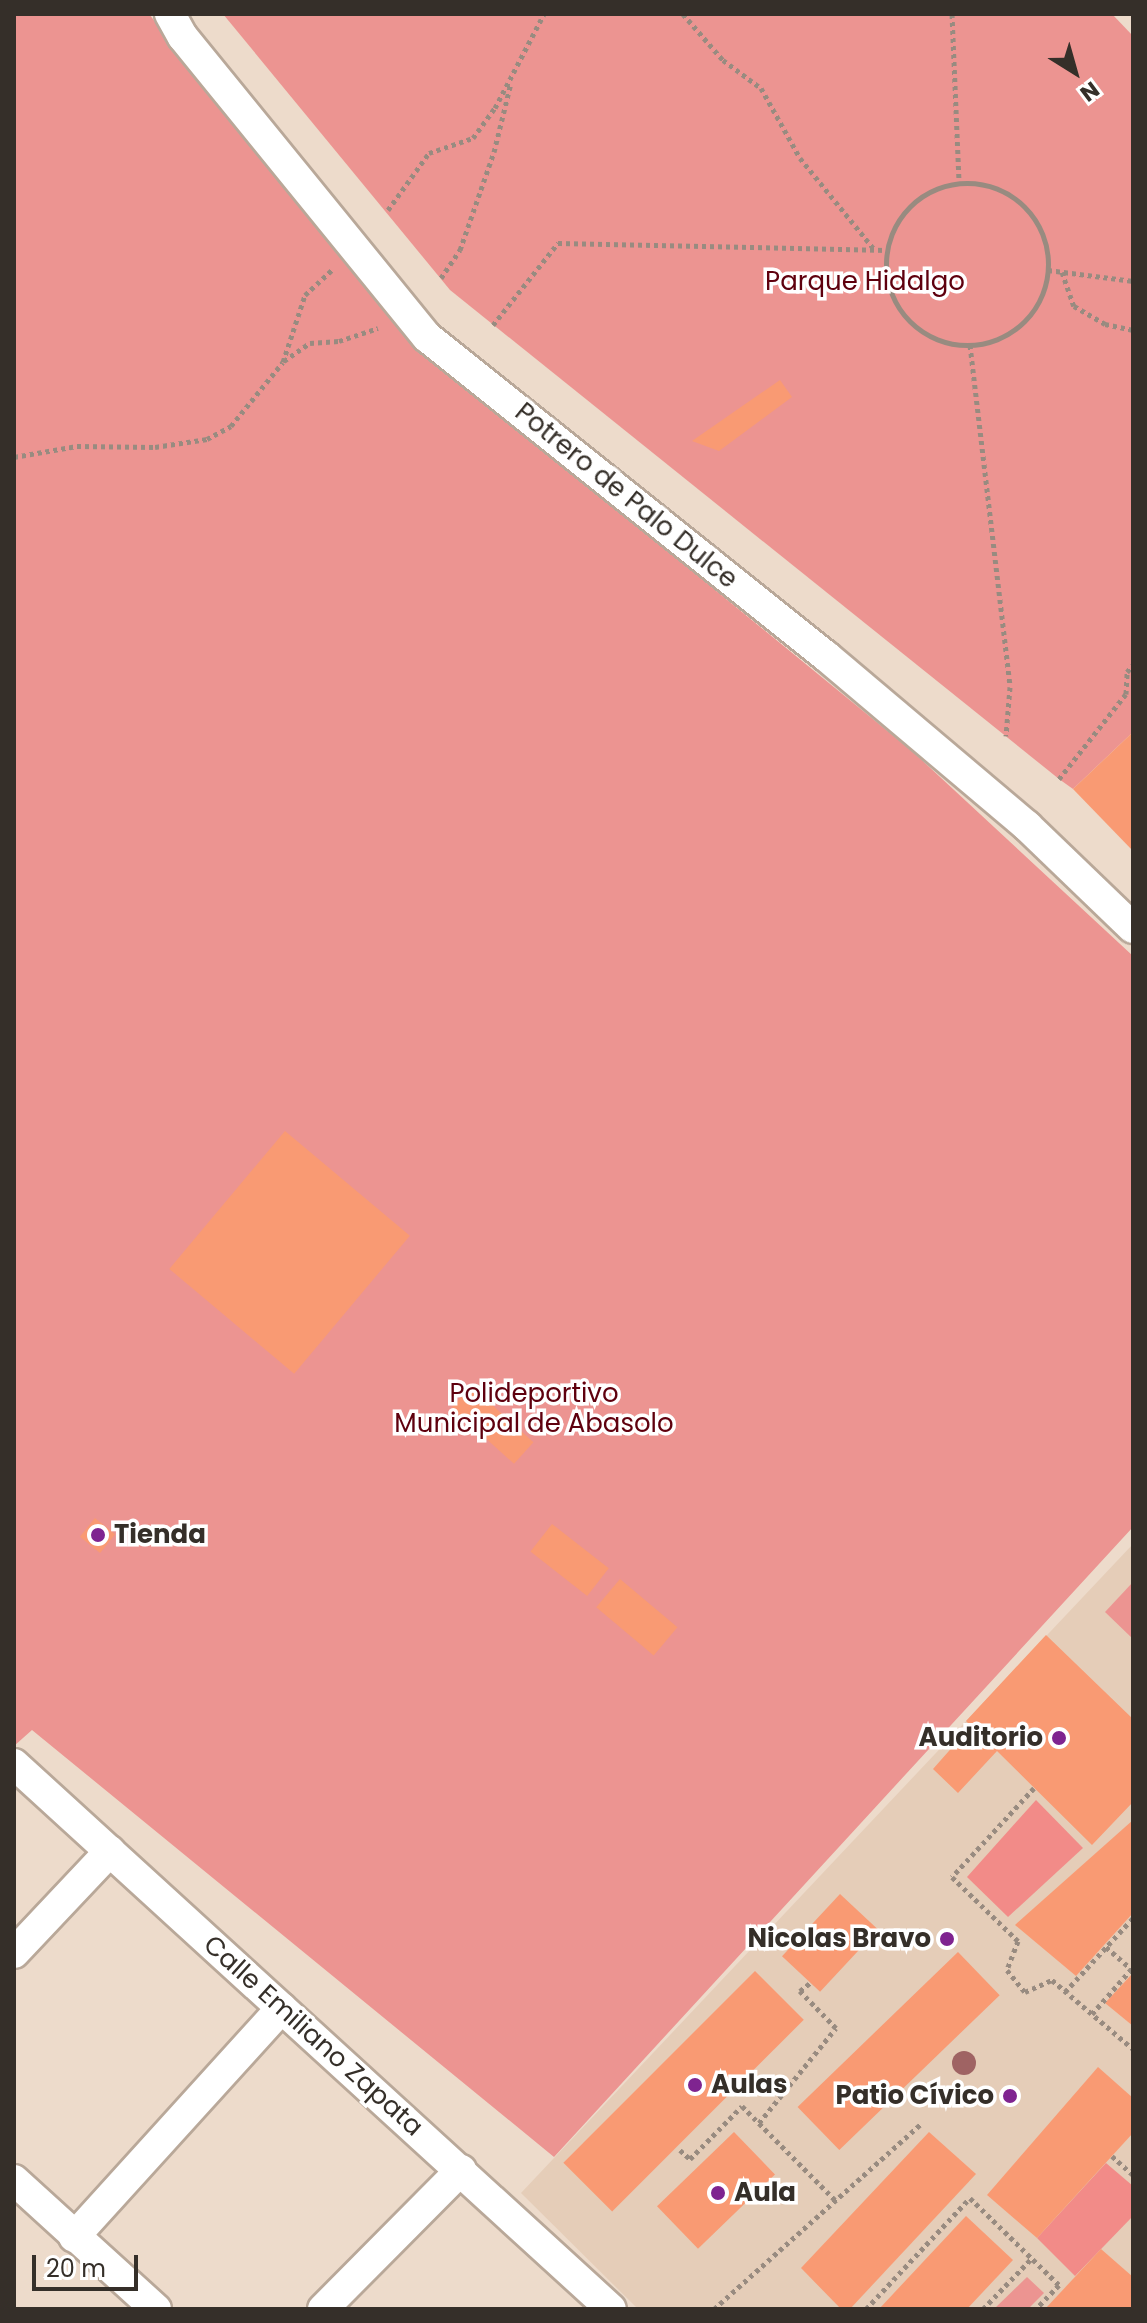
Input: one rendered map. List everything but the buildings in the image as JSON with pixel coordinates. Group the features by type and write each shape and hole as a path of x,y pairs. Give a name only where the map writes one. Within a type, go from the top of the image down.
{"street":[{"name":"Potrero de Palo Dulce","path":"170,14 183,37 427,337 839,666 1027,826 1133,928"},
{"name":"Calle Emiliano Zapata","path":"14,1764 611,2309"},
{"path":"14,1953 110,1851"},
{"path":"74,2237 282,2008"},
{"path":"323,2309 461,2170"},
{"path":"14,2180 156,2309"}],"path":[{"path":"388,210 429,153 473,138 513,75 544,14"},
{"path":"683,14 723,60 761,88 800,158 875,250"},
{"path":"952,14 959,183"},
{"path":"441,278 460,250 494,152 513,75"},
{"path":"959,183 988,185 1013,197 1033,216 1046,242 1048,270 1032,313 994,341 970,345 946,343 905,318 892,298 887,250 895,225 912,204 934,190 959,183"},
{"path":"493,325 558,243 887,250"},
{"path":"14,457 77,446 155,447 207,439 231,426 255,401 283,362 305,295 343,261"},
{"path":"1048,270 1133,281"},
{"path":"1062,272 1074,306 1105,324 1133,330"},
{"path":"283,362 310,343 339,341 386,325"},
{"path":"970,345 1010,687 1006,736"},
{"path":"1059,779 1126,694 1127,672 1133,665"},
{"path":"1034,1788 952,1877 1018,1941 1007,1970 1025,1992 1052,1980 1133,2049"},
{"path":"1065,1992 1133,1918"},
{"path":"1092,2014 1132,1968 1106,1947"},
{"path":"759,2123 836,2028 800,1991 810,1983"},
{"path":"680,2150 690,2159 742,2106 835,2200"},
{"path":"714,2309 921,2124"},
{"path":"1112,2156 1133,2175"},
{"path":"866,2309 970,2198 1059,2285 1036,2309"},
{"path":"983,2309 1032,2258"}],"shaded area":[{"name":"Nicolas Bravo","path":"1133,1544 1133,2309 638,2309 521,2193"},
{"path":"1036,1800 1083,1848 1008,1917 967,1877"},
{"path":"1106,2163 1133,2186 1133,2216 1075,2276 1037,2238"}],"green space":[{"name":"Polideportivo Municipal de Abasolo","path":"14,14 149,14 343,261 423,351 912,751 1133,956 1133,1527 554,2157 32,1730 14,1746"},
{"name":"Parque Hidalgo","path":"223,14 1112,14 1133,36 1133,732 1073,789 1059,779 450,290"},
{"path":"1133,1582 1133,1639 1105,1612"},
{"path":"1027,2277 1044,2293 1028,2309 994,2309"}],"place":[{"name":"Tienda","path":"98,1535"},
{"name":"Auditorio","path":"1059,1738"},
{"name":"Nicolas Bravo","path":"947,1939"},
{"name":"Aulas","path":"695,2085"},
{"name":"Patio Cívico","path":"1010,2096"},
{"name":"Aula","path":"718,2193"}]}
